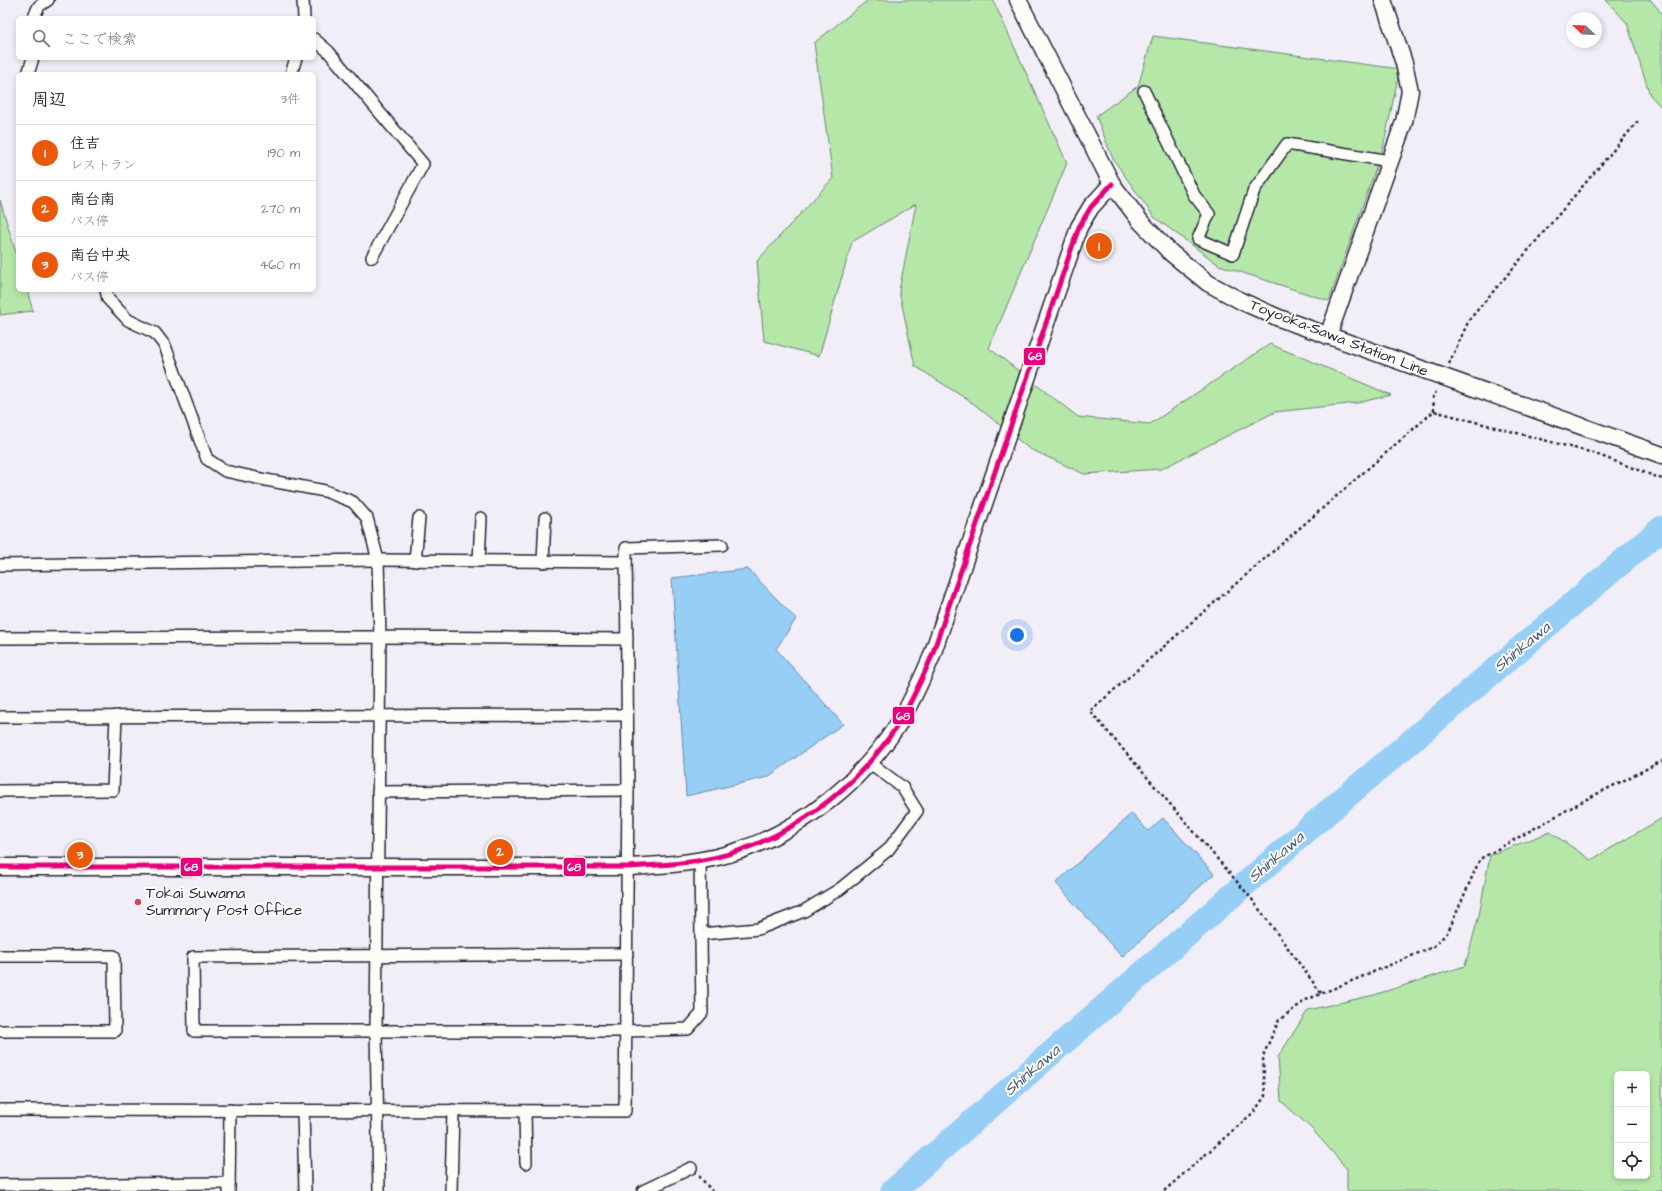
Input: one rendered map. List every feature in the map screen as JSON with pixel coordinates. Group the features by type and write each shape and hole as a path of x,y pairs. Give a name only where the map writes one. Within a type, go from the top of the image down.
{"street":[{"path":"35,16 39,6 48,0"},
{"path":"303,0 304,16"},
{"name":"Toyooka-Sawa Station Line","path":"1018,0 1112,184 1141,222 1171,252 1208,283 1241,301 1279,318 1662,455"},
{"path":"1328,336 1404,122 1410,91 1404,63 1384,0"},
{"path":"316,41 328,50 423,164 372,257"},
{"path":"29,72 32,60"},
{"path":"292,72 295,60"},
{"path":"1144,91 1194,195 1209,214 1198,239 1233,254 1254,190 1286,144 1390,160"},
{"path":"0,867 628,867 664,865 700,860 740,850 776,836 842,790 869,762 897,726 916,692 931,658 1079,227 1090,206 1112,184"},
{"path":"106,292 108,299 128,320 155,333 165,346 207,459 225,471 325,491 353,502 367,518 378,560 380,637 376,1031 379,1191"},
{"path":"414,561 419,518"},
{"path":"479,561 481,518"},
{"path":"543,562 544,518"},
{"path":"0,1110 625,1111 628,867 626,548 722,544"},
{"path":"0,566 378,560 626,562"},
{"path":"0,638 380,637 627,639"},
{"path":"0,717 627,715"},
{"path":"0,791 113,790 116,716"},
{"path":"701,934 758,929 804,911 840,889 888,850 917,811 902,787 869,762"},
{"path":"378,792 628,790"},
{"path":"627,954 193,957 194,1031 626,1032 688,1029 702,1014 700,860"},
{"path":"0,956 114,956 115,1031 0,1031"},
{"path":"0,1184 12,1188 229,1187 230,1110"},
{"path":"303,1110 305,1191"},
{"path":"451,1191 453,1110"},
{"path":"525,1111 526,1163"},
{"path":"643,1191 691,1168"}],"path":[{"path":"1448,366 1469,320 1639,120"},
{"path":"1321,993 1251,898 1090,711 1434,411 1434,396 1436,392"},
{"path":"1434,411 1593,453 1662,479"},
{"path":"1164,1191 1254,1112 1265,1096 1263,1056 1279,1020 1306,1000 1433,947 1448,932 1480,859 1583,801 1662,761"},
{"path":"691,1168 712,1191"}],"green space":[{"path":"868,0 993,0 1067,163 989,348 1078,417 1150,424 1270,344 1391,395 1357,403 1275,412 1161,469 1084,474 1028,448 974,404 915,366 899,291 916,204 852,242 819,356 764,341 757,261 833,178 814,43"},
{"path":"1606,0 1651,0 1662,14 1662,108 1650,95 1627,23"},
{"path":"1153,36 1400,69 1383,148 1329,301 1219,265 1154,217 1113,159 1096,116 1138,86"},
{"path":"0,200 16,253 16,292 28,292 33,311 0,315"},
{"path":"1662,818 1662,1191 1347,1191 1347,1169 1311,1128 1281,1101 1278,1057 1308,1010 1374,995 1465,966 1479,915 1490,855 1550,832 1591,860"}],"water":[{"path":"748,569 796,619 776,649 843,724 768,777 686,796 672,578"},
{"path":"1132,813 1148,831 1163,818 1214,874 1122,957 1056,883"}],"waterway":[{"name":"Shinkawa","path":"893,1191 1322,817 1662,528"}],"transit line":[{"name":"68","path":"0,867 628,867 671,864 714,858 764,841 809,816 848,784 883,746 902,718 920,684 931,658 1079,227 1091,207 1112,184"}],"place":[{"name":"住吉","path":"1099,246"},
{"name":"南台南","path":"500,852"},
{"name":"南台中央","path":"80,855"},
{"name":"Tokai Suwama Summary Post Office","path":"138,902"}]}
